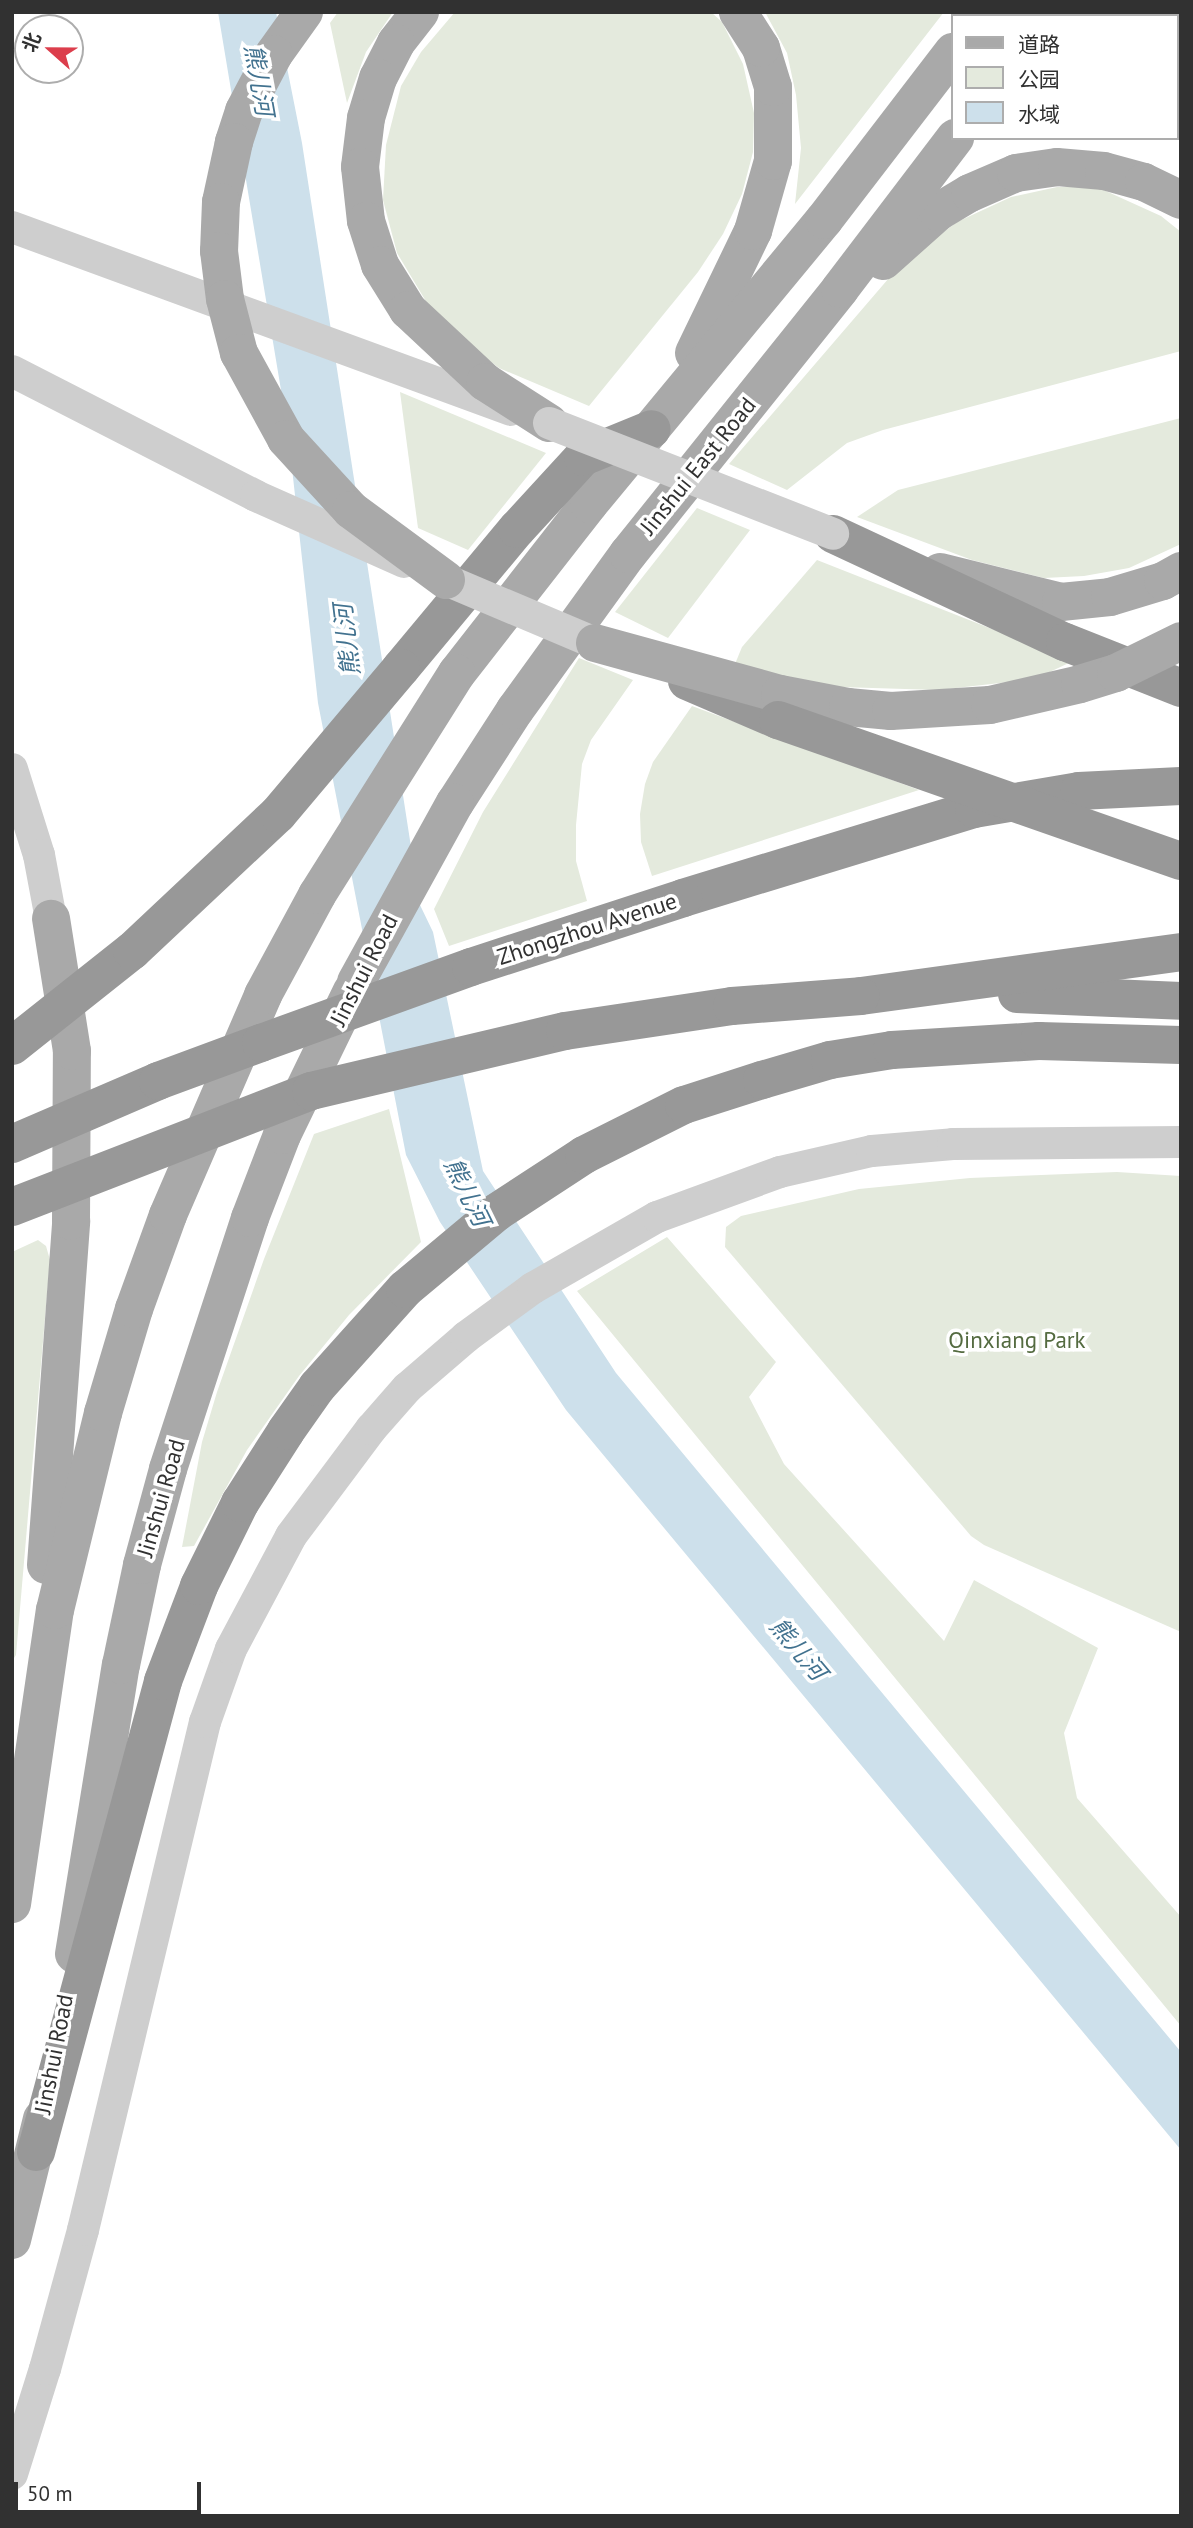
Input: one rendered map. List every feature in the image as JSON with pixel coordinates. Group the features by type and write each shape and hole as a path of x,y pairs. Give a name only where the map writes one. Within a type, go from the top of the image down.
{"highway":[{"path":"12,1046 132,951 278,814 517,529 583,457 653,427"},
{"path":"833,534 1065,642 1181,688"},
{"path":"595,643 778,720 1181,861"},
{"name":"Zhongzhou Avenue","path":"12,1144 158,1081 261,1043 471,967 683,898 974,809 1079,791 1181,786"},
{"path":"861,996 1181,953"},
{"path":"12,1207 311,1091 565,1031 732,1006 861,996 949,992 1094,995 1181,1001"},
{"path":"36,2152 142,1755 180,1632 240,1503 317,1387 405,1289 497,1212 543,1180 644,1122 684,1105 830,1060 892,1050 1039,1041 1181,1045"}],"main road":[{"path":"304,12 274,54 244,111 234,142 221,202 219,251 225,299 239,354 286,439 351,510 446,580"},
{"path":"421,12 396,43 378,78 366,118 360,167 366,221 380,265 408,310 485,382 549,423"},
{"path":"653,427 723,299 753,231 773,161 773,87 761,48 738,12"},
{"path":"12,1904 58,1597 100,1425 134,1309 168,1215 263,995 331,872 457,673 589,504 824,220 951,55"},
{"name":"Jinshui East Road","path":"455,803 515,710 628,554 951,144"},
{"path":"769,378 870,273 938,212 970,193 1016,173 1057,167 1104,171 1144,182 1181,200"},
{"path":"833,534 963,580 1061,602 1110,597 1163,581 1181,571"},
{"path":"595,643 780,694 848,707 928,710 990,705 1080,684 1116,673 1181,641"},
{"name":"Jinshui Road","path":"12,2240 36,2152 85,1891 121,1665 142,1565 168,1469 250,1219 282,1135 356,982 455,803"},
{"path":"34,1751 71,1221 72,1051 51,919"}],"street":[{"path":"12,226 549,423 833,534"},
{"path":"12,371 256,496 595,643"},
{"path":"12,769 39,855 51,919"},
{"path":"12,2474 45,2370 83,2230 190,1777 231,1649 291,1536 371,1429 407,1388 507,1307 617,1239 679,1208 780,1172 872,1151 953,1144 1181,1142"}],"green space":[{"path":"338,12 393,12 366,52 347,103 330,23"},
{"path":"455,12 711,12 722,22 743,64 754,113 753,152 742,194 723,234 698,272 589,406 499,368 477,351 433,313 397,253 383,200 386,145 401,86 421,52"},
{"path":"765,12 944,12 795,204 801,148 796,95 787,53"},
{"path":"1057,187 1097,187 1161,216 1181,232 1181,351 883,430 847,443 787,490 729,464 901,264 957,222 1011,197"},
{"path":"400,392 546,453 468,550 418,528"},
{"path":"1181,418 1181,544 1129,568 1084,576 1044,578 972,560 857,517 898,490"},
{"path":"697,508 750,530 668,638 615,612"},
{"path":"817,560 1073,661 1035,679 938,690 840,687 788,679 735,664 742,647"},
{"path":"579,658 633,680 591,740 582,764 576,825 576,861 587,901 449,946 434,909 483,812"},
{"path":"692,706 919,790 652,876 641,842 640,814 645,784 653,762"},
{"path":"389,1109 421,1242 349,1315 299,1376 247,1450 194,1546 182,1547 202,1442 217,1392 264,1259 314,1134"},
{"name":"Qinxiang Park","path":"1117,1172 1181,1176 1181,1632 984,1545 971,1536 725,1247 726,1227 741,1216 859,1189 970,1178"},
{"path":"667,1237 776,1362 749,1397 784,1464 944,1641 974,1580 1098,1648 1064,1733 1077,1798 1181,1917 1181,2026 577,1291"},
{"path":"38,1240 46,1246 50,1260 16,1655 12,1661 12,1252"}],"water":[{"name":"熊儿河","path":"218,12 276,12 302,143 420,905 433,932 483,1171 616,1373 1181,2052 1181,2150 566,1410 440,1222 406,1155 318,703 288,432"}]}
